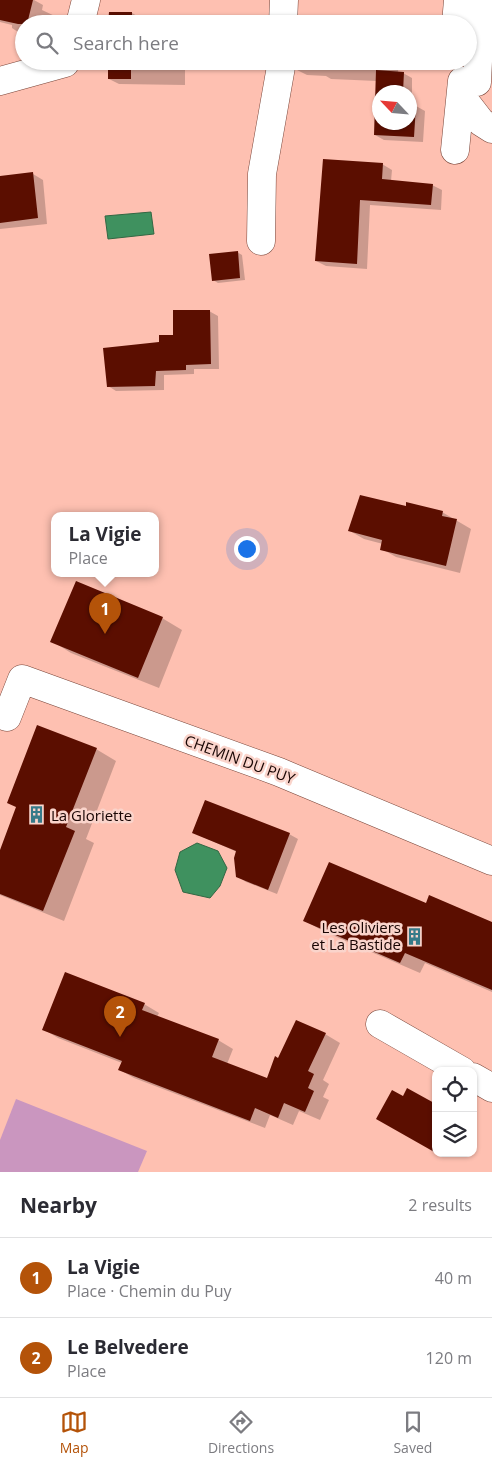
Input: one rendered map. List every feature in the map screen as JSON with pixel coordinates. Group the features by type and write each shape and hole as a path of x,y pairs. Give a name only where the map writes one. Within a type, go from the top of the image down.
{"street":[{"path":"82,15 86,0"},
{"path":"283,15 284,0"},
{"path":"457,15 458,0"},
{"path":"477,22 481,0"},
{"path":"0,81 40,70"},
{"path":"261,241 262,174 280,70"},
{"path":"466,81 481,122 492,129"},
{"path":"455,150 466,81"},
{"name":"CHEMIN DU PUY","path":"7,717 22,679 279,772 492,861"},
{"path":"380,1024 455,1067"},
{"path":"477,1079 492,1088"}],"shaded area":[{"path":"151,212 154,234 108,239 105,216"},
{"path":"197,843 218,851 227,868 220,886 210,898 183,892 175,870 180,852"},
{"path":"16,1099 147,1151 138,1172 0,1172 0,1140"}],"building":[{"path":"0,0 33,0 29,15 15,15 15,23 0,20"},
{"path":"109,12 132,12 132,15 109,15"},
{"path":"108,70 131,70 131,79 108,79"},
{"path":"376,70 404,72 403,85 376,85"},
{"path":"374,130 414,130 414,137 374,135"},
{"path":"323,159 383,163 382,179 433,184 431,205 360,200 357,264 315,261"},
{"path":"33,172 38,218 0,223 0,176"},
{"path":"238,251 240,278 212,281 209,254"},
{"path":"173,310 210,310 211,364 186,365 186,370 156,371 155,386 107,387 103,348 159,342 159,335 173,335"},
{"path":"360,495 406,506 406,502 443,511 442,516 457,519 446,566 380,550 382,540 348,531"},
{"path":"76,581 163,617 138,678 50,642"},
{"name":"La Gloriette","path":"37,725 97,748 66,827 75,831 43,911 0,894 0,850 16,807 7,803"},
{"path":"205,800 290,833 268,890 236,877 234,858 236,851 192,833"},
{"name":"Les Oliviers et La Bastide","path":"329,862 426,903 429,895 492,922 492,990 405,953 400,963 303,921"},
{"path":"65,972 145,1003 142,1010 219,1039 212,1057 267,1078 275,1056 278,1058 296,1020 326,1033 308,1071 314,1074 308,1088 314,1091 305,1112 284,1103 278,1118 255,1108 250,1121 118,1070 122,1061 42,1030"},
{"path":"407,1088 432,1102 432,1151 376,1119 392,1090 403,1096"}],"place":[{"name":"La Vigie","path":"105,634"},
{"name":"La Gloriette","path":"37,815"},
{"name":"Les Oliviers et La Bastide","path":"415,936"},
{"name":"Le Belvedere","path":"120,1037"}]}
